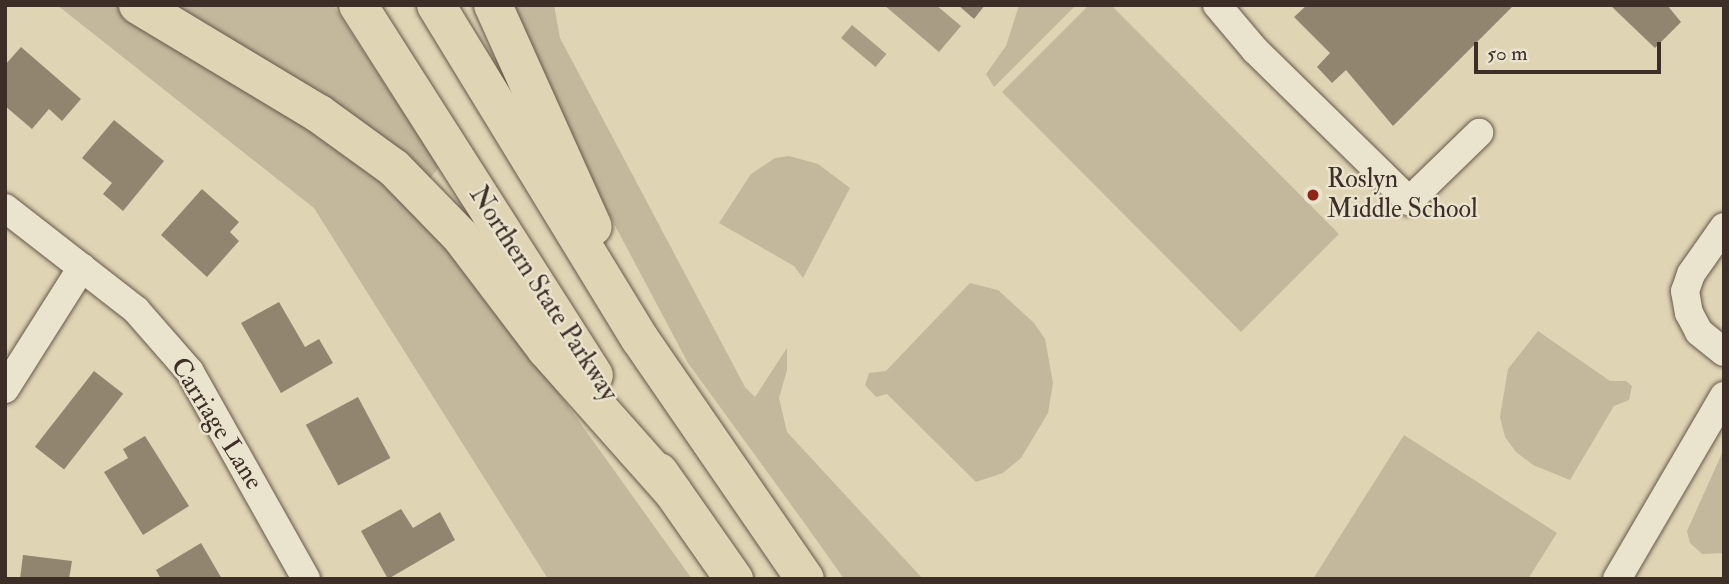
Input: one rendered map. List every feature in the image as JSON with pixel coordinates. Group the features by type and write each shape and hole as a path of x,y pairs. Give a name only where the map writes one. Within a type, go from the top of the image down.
{"highway":[{"path":"138,5 318,113 394,168 461,237 546,349 673,492"},
{"name":"Northern State Parkway","path":"358,5 673,492 734,579"},
{"path":"436,5 640,339 805,579"},
{"path":"492,5 640,339"}],"street":[{"path":"1217,5 1255,50 1409,201 1479,133"},
{"name":"Carriage Lane","path":"5,208 136,310 190,372 306,579"},
{"path":"1724,227 1690,274 1685,291 1689,313 1699,332 1724,352"},
{"path":"5,389 82,267"},
{"path":"1618,579 1724,396"}],"shaded area":[{"path":"57,5 122,5 424,205 692,579 548,579 314,208"},
{"path":"165,5 333,5 439,167 428,181"},
{"path":"507,5 554,5 560,38 745,387 755,397 787,348 787,370 779,398 787,432 923,579 844,579 688,363 594,186"},
{"path":"884,5 936,5 961,26 939,52"},
{"path":"1019,5 1076,5 994,87 986,74 1006,46"},
{"path":"1089,5 1111,5 1339,234 1241,332 1002,92"},
{"path":"852,25 886,54 876,67 841,38"},
{"path":"789,156 818,164 850,188 803,278 794,266 719,223 751,174 775,158"},
{"path":"970,283 998,290 1034,323 1045,339 1053,383 1048,413 1021,458 1003,473 976,482 887,394 876,397 865,385 869,373 886,371"},
{"path":"1538,331 1610,381 1626,381 1632,386 1629,400 1614,406 1570,480 1533,465 1516,452 1505,437 1500,417 1508,369"},
{"path":"1404,435 1557,533 1528,579 1313,579"},
{"path":"1724,449 1724,553 1702,554 1690,543 1687,531"}],"building":[{"path":"958,5 985,5 974,19"},
{"path":"1307,5 1514,5 1393,126 1346,70 1332,83 1317,67 1330,53 1294,17"},
{"path":"1610,5 1667,5 1681,22 1655,48"},
{"path":"21,47 81,99 62,121 49,109 32,129 5,106 5,65"},
{"path":"114,120 164,161 123,211 103,194 112,183 82,158"},
{"path":"202,189 239,222 230,232 239,241 207,277 161,235"},
{"path":"279,302 305,347 319,339 333,363 281,393 241,323"},
{"path":"94,371 123,394 64,469 35,447"},
{"path":"358,397 390,458 338,486 306,425"},
{"path":"145,436 189,506 143,535 104,472 128,458 123,449"},
{"path":"401,509 413,528 440,512 455,540 388,579 361,531"},
{"path":"201,543 222,579 161,579 156,570"},
{"path":"23,555 72,561 69,579 20,579"}],"place":[{"name":"Roslyn Middle School","path":"1313,195"}]}
